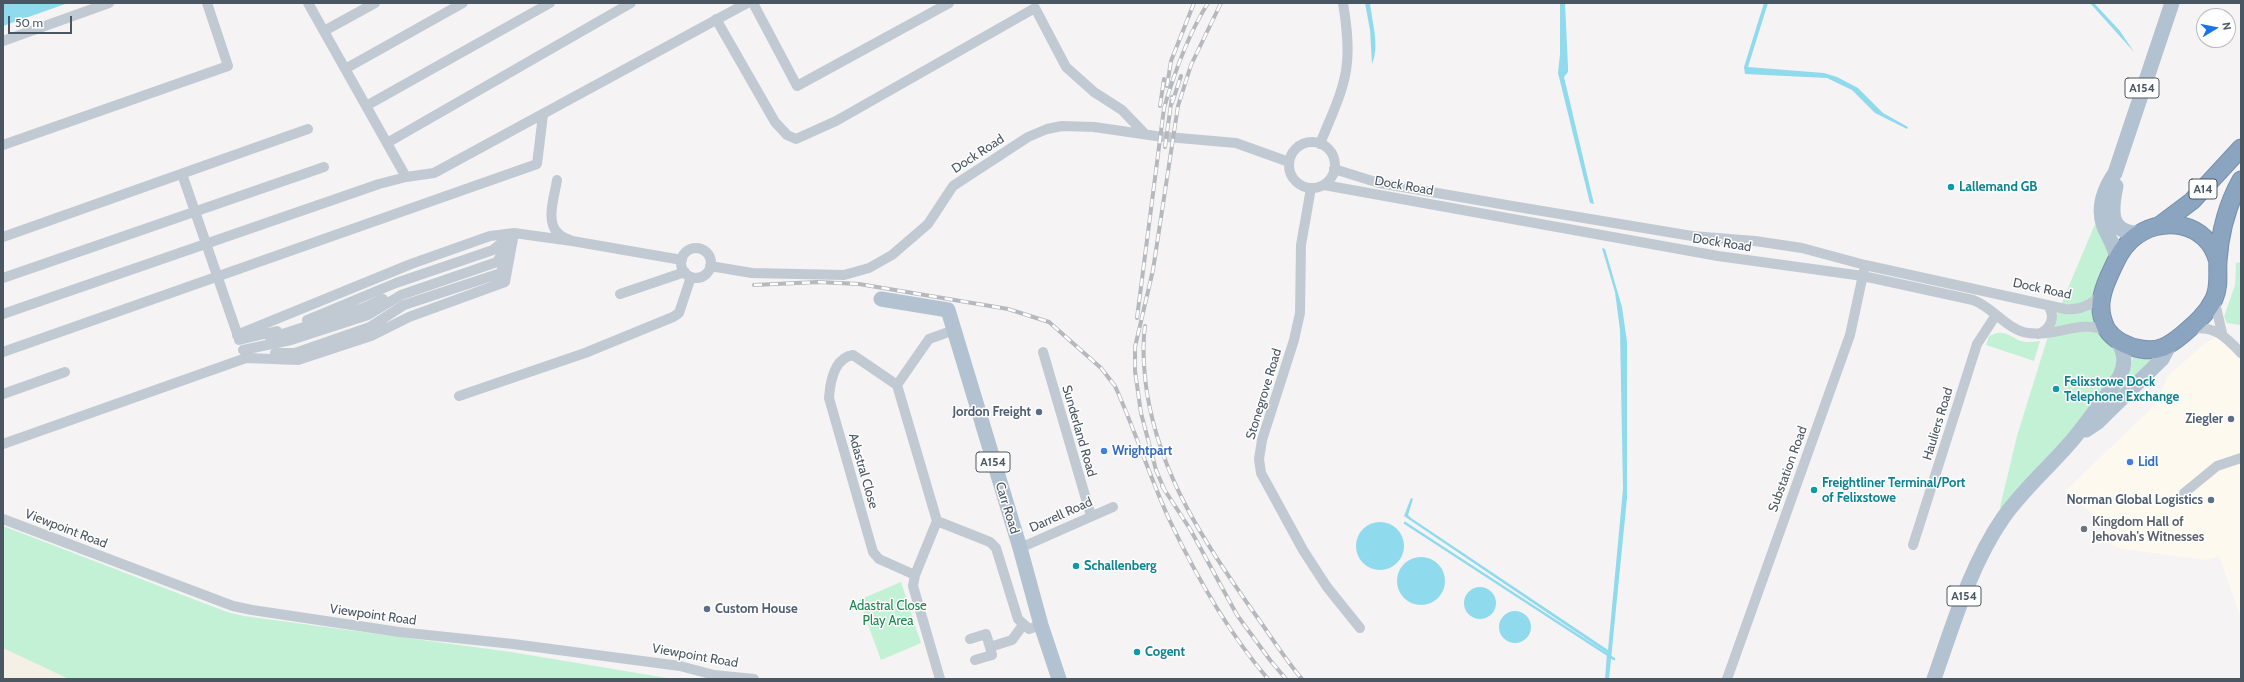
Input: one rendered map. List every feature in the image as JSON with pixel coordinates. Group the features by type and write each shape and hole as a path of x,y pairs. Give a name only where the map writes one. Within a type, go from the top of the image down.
{"highway":[{"name":"A14","path":"2160,225 2192,201 2241,148"},
{"name":"A14","path":"2218,262 2224,218 2241,180"},
{"path":"2160,225 2178,225 2198,231 2212,247 2218,262 2220,273 2214,298 2205,314 2189,330 2169,346 2149,351 2126,346 2111,334 2100,312 2103,291 2117,259 2126,245 2140,233 2160,225"}],"main road":[{"name":"A154","path":"2117,259 2115,247 2104,225 2101,210 2108,183 2115,173 2172,3"},
{"name":"A154","path":"2115,173 2116,185 2112,205 2112,216 2124,230 2129,233 2140,233"},
{"name":"Carr Road","path":"881,299 948,310 1020,548 1041,625 1059,679"},
{"name":"A154","path":"1934,679 1965,593 1991,538 2018,500 2075,437 2109,392 2122,370 2125,364 2123,352 2111,334"},
{"name":"A154","path":"2075,437 2098,422 2162,359 2169,346"}],"street":[{"path":"3,41 109,3"},
{"path":"3,145 228,66 207,3"},
{"path":"308,3 406,177"},
{"path":"324,31 375,3"},
{"path":"345,69 463,3"},
{"path":"366,106 550,3"},
{"path":"387,143 631,3"},
{"path":"3,314 379,184 406,177 434,173 747,3"},
{"path":"752,3 797,86 949,3"},
{"path":"1320,144 1341,89 1347,62 1347,35 1343,3"},
{"path":"716,19 775,122 787,135 796,139 836,121 1035,8 1066,67 1094,92 1122,110 1145,134"},
{"path":"3,352 537,164 543,115"},
{"name":"Dock Road","path":"710,266 752,273 828,275 844,275 869,268 892,255 928,224 953,186 1028,137 1046,129 1062,126 1094,127 1145,134 1236,143 1289,162"},
{"path":"3,237 308,129"},
{"path":"1306,143 1320,144 1332,155 1334,169 1332,177 1324,185 1311,188 1303,187 1295,181 1290,174 1289,162 1296,148 1306,143"},
{"path":"3,278 324,167"},
{"name":"Dock Road","path":"1334,169 1379,183 1523,208 1692,236 1755,240 1802,248 1865,265 2069,309 2081,308 2097,300 2103,291"},
{"path":"182,174 242,347"},
{"path":"557,180 552,225 557,233 572,241"},
{"name":"Dock Road","path":"1324,185 1718,256 1863,276 1973,300 1981,303 2017,329 2038,334 2084,325 2096,326 2111,334"},
{"name":"Stonegrove Road","path":"1311,188 1302,245 1300,313 1294,340 1262,440 1259,459 1261,473 1303,550 1327,587 1360,628"},
{"path":"242,347 411,264 490,236 514,233 572,241 682,260"},
{"path":"242,347 291,340 368,315 401,295 498,262 514,233"},
{"path":"242,347 298,360 371,336 409,317 504,282 514,233"},
{"path":"3,444 287,328 338,309 396,283 493,250 514,233"},
{"path":"459,396 585,353 674,317 679,313 682,307 688,274 682,260 683,255 691,249 701,249 708,255 710,266 705,275 701,277 688,274 620,294"},
{"name":"Substation Road","path":"1728,679 1850,335 1865,265"},
{"name":"Hauliers Road","path":"1914,544 1977,344 1995,314 1992,304 1995,299 2005,295"},
{"path":"2214,298 2222,333 2241,353"},
{"path":"2038,334 2046,330 2051,321 2053,313 2048,305"},
{"path":"2189,330 2204,329 2222,333"},
{"path":"940,679 913,586 915,575 937,521 898,385 930,339 954,330"},
{"name":"Sunderland Road","path":"1043,352 1091,516"},
{"name":"Adastral Close","path":"898,385 853,355 848,356 840,364 831,377 829,398 873,552 879,559 915,575"},
{"path":"3,394 65,372"},
{"path":"2184,493 2217,466 2241,458"},
{"name":"Darrell Road","path":"1020,548 1113,507"},
{"name":"Viewpoint Road","path":"3,519 233,606 399,632 514,644 680,666 714,675 754,679"},
{"path":"937,521 990,542 996,548 1018,619 1029,629 1041,625"},
{"path":"990,646 1012,640 1023,625"},
{"path":"970,639 986,634 990,646 992,655 975,660"}],"shaded area":[{"path":"2222,333 2241,353 2241,618 2219,556 2206,560 2122,549 2106,542 2107,526 2065,491 2157,403 2167,377 2203,345"}],"green space":[{"path":"2101,210 2113,242 2103,291 2125,364 2005,515 2000,507 2017,436 2049,333"},
{"path":"2241,262 2241,325 2227,323 2224,317 2235,285 2236,263"},
{"path":"1997,333 2005,334 2023,342 2040,341 2034,361 1986,345 1989,336"},
{"path":"2133,357 2154,359 2102,410 2130,368"},
{"path":"3,526 227,612 244,616 511,652 673,679 3,679"},
{"name":"Adastral Close Play Area","path":"901,582 921,643 881,660 859,600"}],"sand":[{"path":"3,648 69,679 3,679"}],"water":[{"path":"3,3 68,3 3,26"},
{"path":"1365,3 1370,3 1375,34 1375,49 1372,64 1370,30"},
{"path":"1560,3 1565,3 1568,72 1564,77 1594,204 1590,203 1558,73 1560,54"},
{"path":"1764,3 1768,3 1748,67 1824,73 1837,77 1858,88 1883,113 1908,127 1907,129 1875,113 1852,90 1827,78 1745,74 1744,67"},
{"path":"2090,3 2094,3 2120,31 2134,52"},
{"path":"1602,248 1605,249 1622,307 1627,342 1627,498 1609,679 1605,679 1607,653 1404,516 1411,498 1413,499 1408,515 1411,518 1608,650 1623,489 1620,330 1615,292"},
{"path":"1380,522 1389,524 1397,529 1402,537 1404,546 1402,555 1397,563 1389,568 1380,570 1371,568 1363,563 1358,555 1356,546 1358,537 1363,529 1371,524"},
{"path":"1421,557 1430,559 1438,564 1443,572 1445,581 1443,590 1438,598 1430,603 1421,605 1412,603 1404,598 1399,590 1397,581 1399,572 1404,564 1412,559"},
{"path":"1480,587 1486,588 1493,594 1496,603 1495,609 1489,616 1480,619 1474,618 1467,612 1464,603 1465,597 1471,590"},
{"path":"1515,611 1521,612 1528,618 1531,627 1530,633 1524,640 1515,643 1509,642 1502,636 1499,627 1500,621 1506,614"}],"waterway":[{"path":"1405,523 1614,659"}],"railway":[{"path":"1167,86 1171,61 1194,3"},
{"path":"1137,318 1164,108 1172,81 1183,54 1208,3"},
{"path":"1165,491 1156,470 1141,413 1135,371 1135,347 1153,270 1178,106 1191,65 1221,3"},
{"path":"1172,103 1181,76"},
{"path":"1160,106 1164,79"},
{"path":"1165,147 1172,97"},
{"path":"754,285 818,282 859,284 1008,309 1049,322 1101,368 1115,386 1169,519 1190,561 1213,602 1239,642 1268,679"},
{"path":"1145,326 1144,360 1147,393 1154,424 1174,481 1187,508 1217,559 1302,679"},
{"path":"1162,486 1190,529 1237,615 1286,679"}],"place":[{"name":"Lallemand GB","path":"1951,187"},
{"name":"Felixstowe Dock Telephone Exchange","path":"2056,389"},
{"name":"Jordon Freight","path":"1039,412"},
{"name":"Ziegler","path":"2231,419"},
{"name":"Wrightpart","path":"1104,451"},
{"name":"Lidl","path":"2130,462"},
{"name":"Freightliner Terminal/Port of Felixstowe","path":"1814,490"},
{"name":"Norman Global Logistics","path":"2211,500"},
{"name":"Kingdom Hall of Jehovah's Witnesses","path":"2084,529"},
{"name":"Schallenberg","path":"1076,566"},
{"name":"Custom House","path":"707,609"},
{"name":"Cogent","path":"1137,652"}]}
